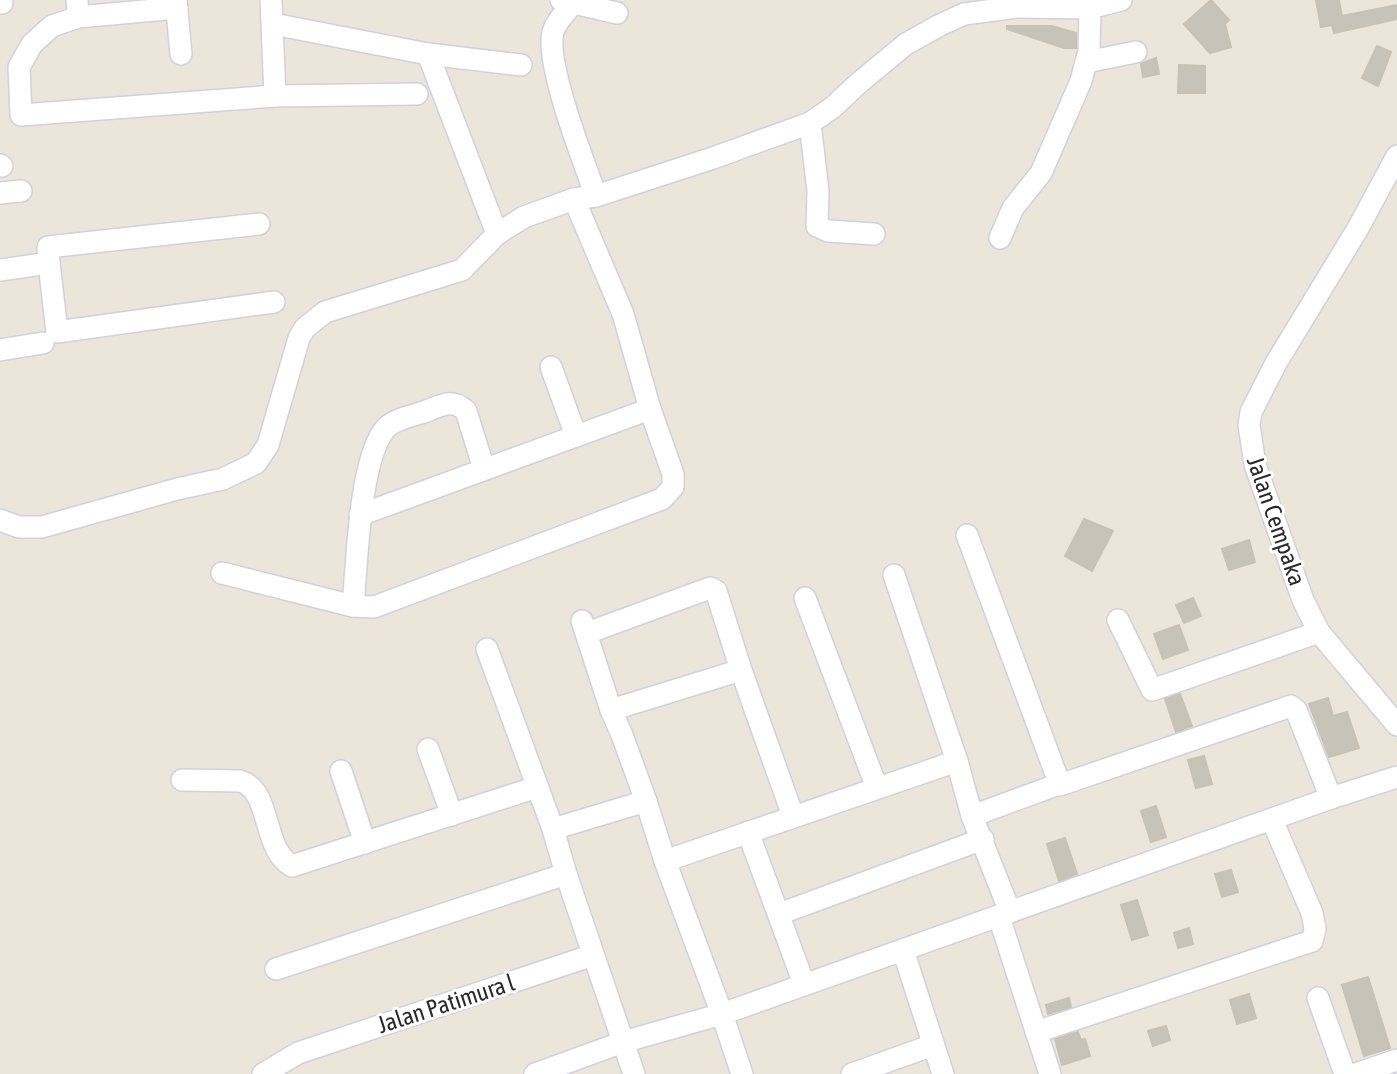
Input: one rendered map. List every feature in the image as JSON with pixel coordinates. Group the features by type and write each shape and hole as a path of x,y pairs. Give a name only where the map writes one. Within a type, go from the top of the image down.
{"street":[{"path":"271,0 275,96"},
{"path":"0,520 31,529 53,525 103,509 223,479 256,463 268,446 293,352 305,328 325,312 462,270 497,234 524,218 574,199 596,196 810,123 832,108 906,44 964,14 1016,4 1090,8 1121,0"},
{"path":"596,196 560,92 553,53 553,32 570,1 617,13"},
{"path":"181,54 176,4 78,8 32,44 19,67 21,115 275,96 417,94"},
{"path":"1000,238 1013,208 1033,185 1049,157 1081,81 1090,40 1090,8"},
{"path":"273,24 428,54 521,65"},
{"path":"1086,62 1136,52"},
{"path":"428,54 497,234"},
{"path":"810,123 818,191 817,226 828,231 874,234"},
{"name":"Jalan Cempaka","path":"1397,156 1390,183 1276,363 1251,412 1249,425 1255,465 1303,600 1319,632 1397,725"},
{"path":"222,573 353,606 374,607 662,499 673,487 673,474 650,409 623,314 574,199"},
{"path":"259,224 48,247 57,332 274,302"},
{"path":"0,270 49,263"},
{"path":"0,350 43,343"},
{"path":"551,367 576,436"},
{"path":"353,606 360,515 368,475 384,430 389,425 448,402 461,406 466,411 484,469"},
{"path":"360,515 650,409"},
{"path":"967,535 1059,784"},
{"path":"894,575 957,761 972,816 983,839 1049,1074"},
{"path":"742,1074 664,861 646,801 611,710 585,627 714,589 793,816"},
{"path":"805,598 877,788"},
{"path":"1118,620 1152,690 1319,632"},
{"path":"487,649 553,829 634,1074"},
{"path":"611,710 741,670"},
{"path":"972,816 1291,706 1296,710 1331,798"},
{"path":"428,749 453,815"},
{"path":"664,861 957,761"},
{"path":"341,771 365,843"},
{"path":"540,1073 623,1042 722,1014 1397,777"},
{"path":"182,780 248,783 256,791 274,843 289,866 537,787"},
{"path":"553,829 646,801"},
{"path":"1036,1032 1312,941 1315,929 1312,914 1272,820"},
{"path":"748,832 804,984"},
{"path":"779,914 983,839"},
{"path":"275,969 566,874"},
{"path":"903,950 943,1074"},
{"name":"Jalan Patimura l","path":"263,1074 298,1053 593,955"},
{"path":"1318,998 1345,1074"},
{"path":"852,1074 933,1045"},
{"path":"1356,1074 1397,1060"}],"building":[{"path":"1211,0 1229,20 1225,24 1231,47 1210,53 1184,24"},
{"path":"1316,0 1339,0 1342,16 1397,5 1397,19 1334,33 1332,25 1321,27"},
{"path":"1007,26 1052,26 1076,33 1076,48 1064,48 1007,29"},
{"path":"1377,46 1391,52 1378,86 1362,78"},
{"path":"1156,58 1159,74 1143,77 1141,64"},
{"path":"1179,65 1205,66 1205,93 1178,93"},
{"path":"1084,519 1113,531 1092,571 1065,556"},
{"path":"1249,540 1255,562 1229,570 1222,549"},
{"path":"1193,598 1201,616 1184,623 1176,605"},
{"path":"1179,625 1188,650 1163,659 1154,634"},
{"path":"1180,694 1192,726 1176,732 1165,699"},
{"path":"1328,698 1333,716 1347,712 1359,748 1329,757 1309,704"},
{"path":"1204,756 1212,784 1196,788 1188,760"},
{"path":"1156,806 1166,837 1151,842 1141,811"},
{"path":"1065,838 1077,874 1059,881 1047,844"},
{"path":"1231,870 1238,892 1222,897 1215,874"},
{"path":"1137,900 1148,935 1132,940 1121,905"},
{"path":"1189,928 1193,944 1178,948 1174,933"},
{"path":"1368,977 1390,1048 1364,1056 1342,985"},
{"path":"1249,994 1256,1018 1237,1024 1230,1000"},
{"path":"1069,998 1071,1007 1048,1014 1046,1005"},
{"path":"1166,1026 1170,1040 1153,1046 1148,1031"},
{"path":"1078,1032 1081,1040 1085,1039 1090,1056 1062,1065 1055,1039"}]}
